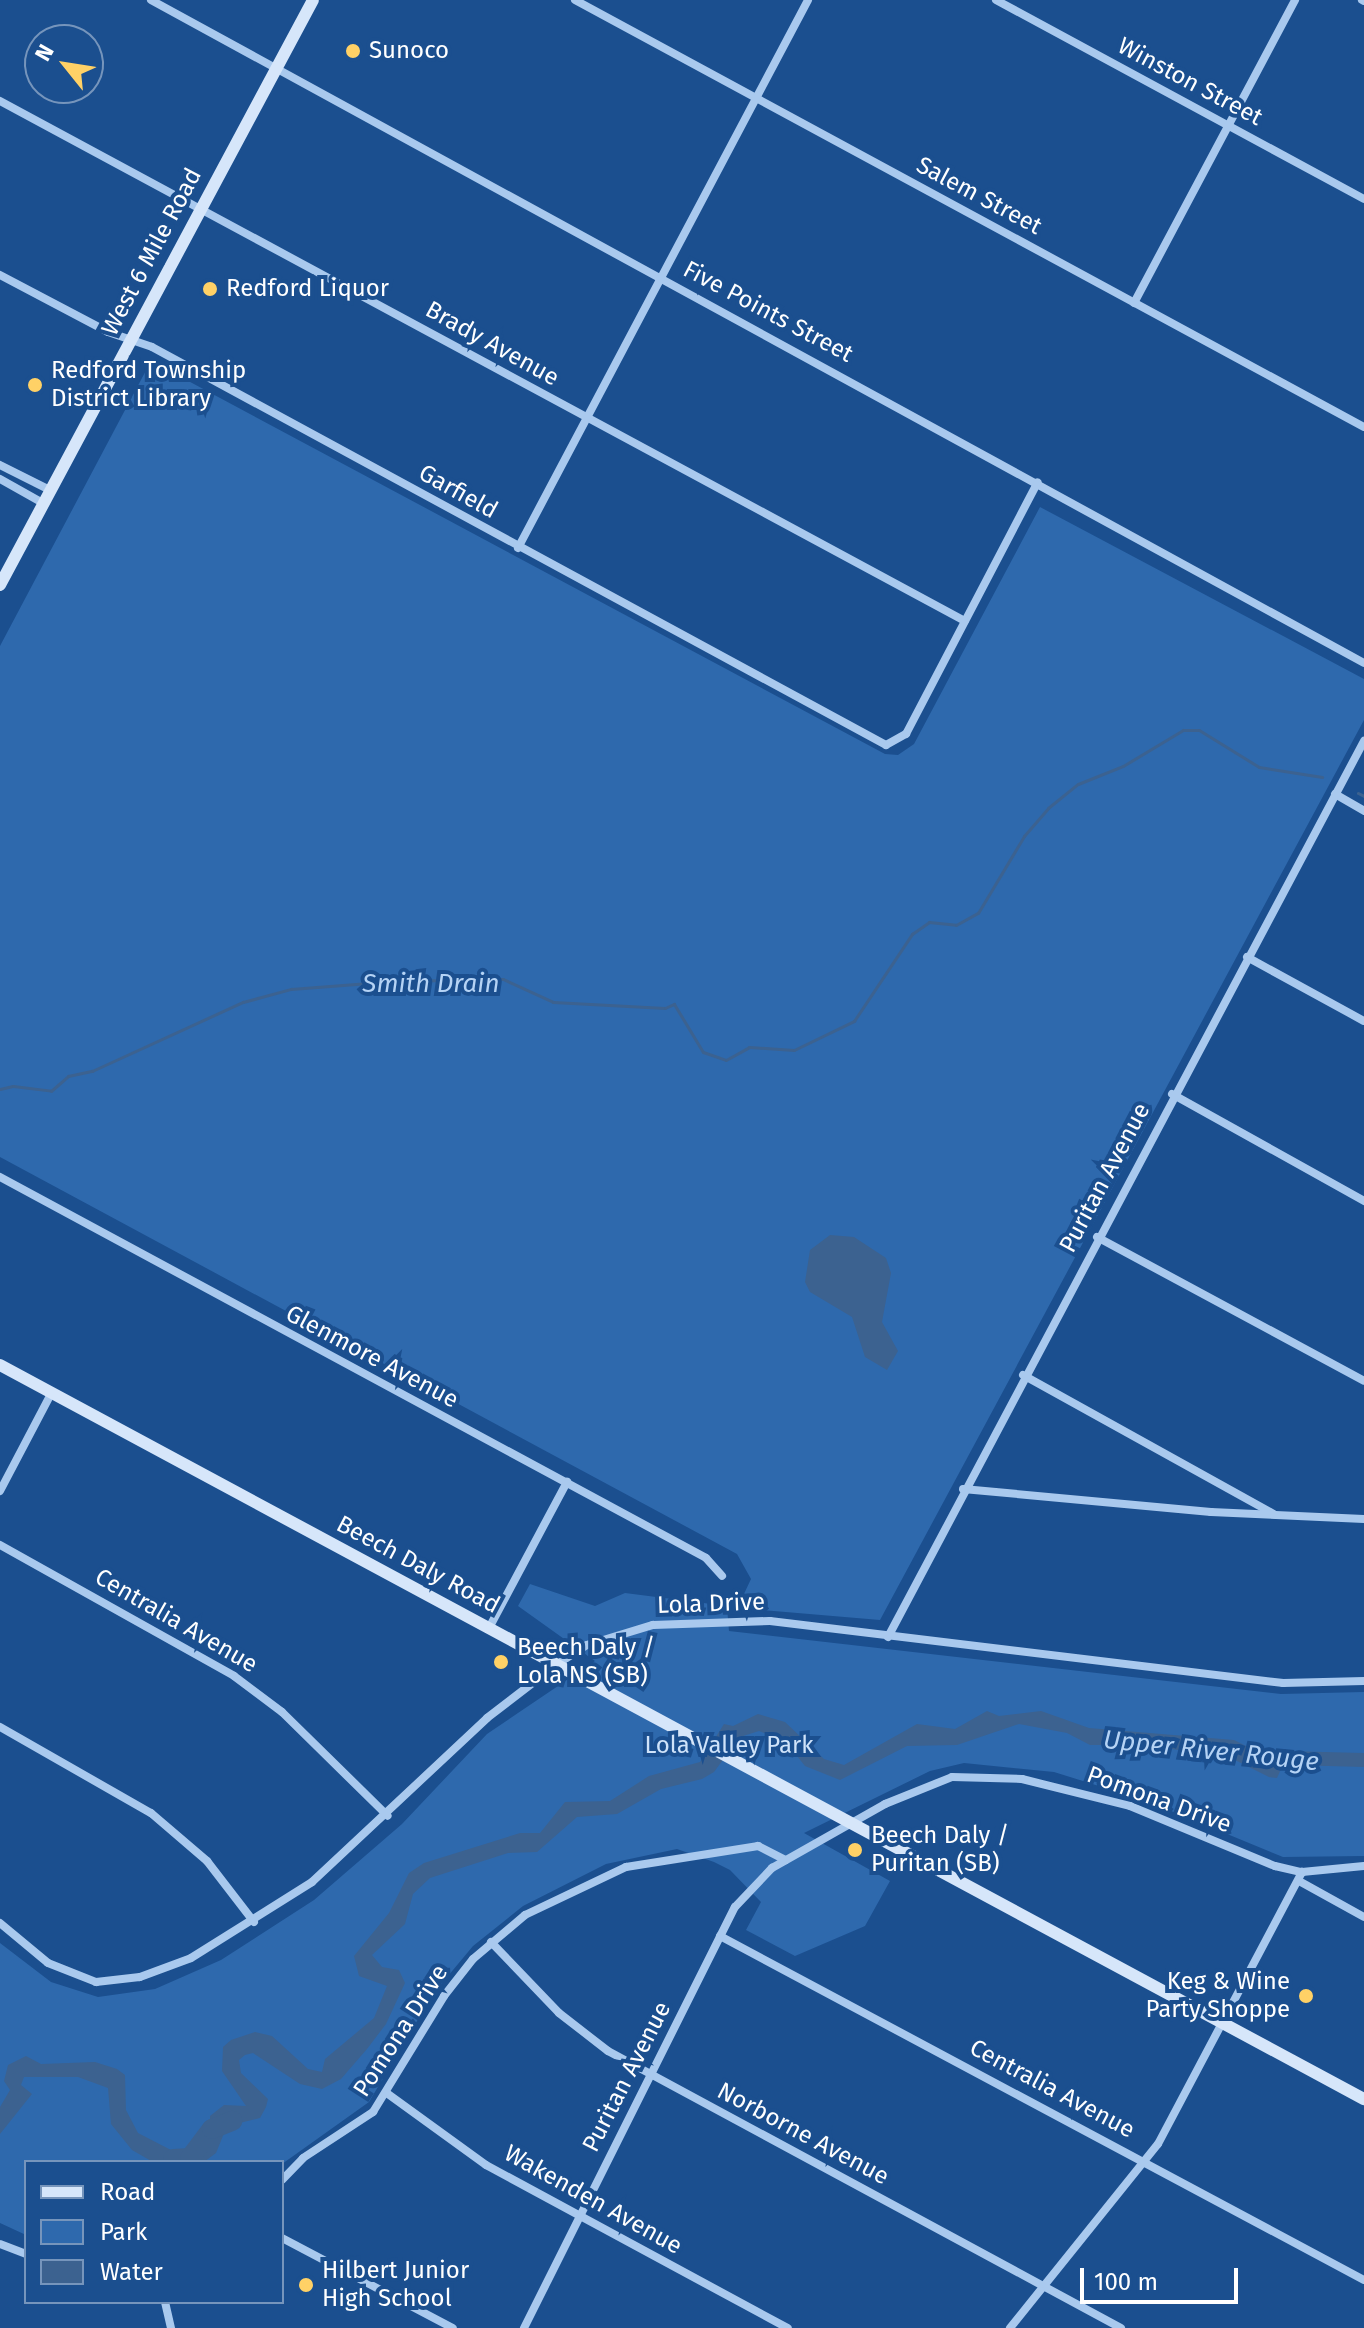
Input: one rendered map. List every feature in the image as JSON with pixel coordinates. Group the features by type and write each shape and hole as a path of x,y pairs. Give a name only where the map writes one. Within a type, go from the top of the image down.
{"main road":[{"name":"West 6 Mile Road","path":"0,585 313,0"},
{"name":"Beech Daly Road","path":"0,1365 489,1628 848,1826 1364,2099"}],"street":[{"name":"Five Points Street","path":"151,0 1038,482 1364,663"},
{"name":"Salem Street","path":"575,0 1364,427"},
{"path":"518,548 808,0"},
{"name":"Winston Street","path":"996,0 1364,199"},
{"path":"1134,303 1295,0"},
{"name":"Brady Avenue","path":"0,101 965,621"},
{"name":"Garfield","path":"0,275 131,339 878,742 896,744 906,734 965,621"},
{"path":"0,465 50,490"},
{"path":"0,479 43,503"},
{"path":"965,621 1038,482"},
{"name":"Puritan Avenue","path":"888,1637 1172,1094 1364,741"},
{"path":"1335,794 1364,811"},
{"path":"1247,957 1364,1021"},
{"path":"1172,1094 1364,1201"},
{"name":"Glenmore Avenue","path":"0,1177 706,1558 722,1576"},
{"path":"1097,1237 1364,1381"},
{"path":"1023,1375 1275,1515"},
{"path":"0,1491 52,1392"},
{"path":"489,1628 567,1482"},
{"path":"963,1489 1275,1515 1364,1519"},
{"name":"Centralia Avenue","path":"0,1545 234,1676 282,1712 388,1816"},
{"name":"Lola Drive","path":"0,1923 59,1969 111,1982 159,1972 254,1922 312,1882 388,1816 487,1718 556,1665 603,1639 684,1621 770,1621 1283,1683 1364,1681"},
{"path":"0,1727 151,1813 207,1861 254,1922"},
{"name":"Pomona Drive","path":"284,2178 311,2152 359,2125 388,2094 444,1996 491,1942 552,1899 626,1867 758,1846 786,1860 938,1780 995,1776 1130,1806 1300,1876 1364,1866"},
{"name":"Puritan Avenue","path":"524,2328 720,1936 746,1891 786,1860"},
{"path":"1010,2328 1041,2286 1145,2162 1224,2024 1300,1876 1364,1917"},
{"name":"Centralia Avenue","path":"720,1936 1364,2280"},
{"name":"Norborne Avenue","path":"491,1942 578,2030 651,2075 1121,2328"},
{"name":"Wakenden Avenue","path":"388,2094 486,2165 788,2328"},
{"path":"284,2239 453,2328"},
{"path":"0,2244 24,2253"},
{"path":"165,2304 171,2328"}],"green space":[{"name":"Lola Valley Park","path":"151,361 885,754 898,755 914,744 1040,507 1364,679 1364,720 880,1620 727,1607 729,1631 1281,1694 1364,1692 1364,1856 1283,1857 1147,1801 1054,1772 964,1763 930,1771 804,1833 890,1881 865,1926 795,1956 746,1930 761,1902 730,1870 714,1862 677,1849 606,1864 523,1906 473,1946 433,1994 369,2102 284,2163 284,2160 24,2160 24,2234 0,2223 0,1943 51,1982 98,1997 155,1989 221,1960 314,1900 402,1824 487,1734 595,1661 518,1606 530,1584 595,1606 625,1593 727,1606 743,1596 751,1579 737,1554 0,1157 0,646"}],"water":[{"path":"830,1235 854,1237 886,1258 891,1273 882,1322 898,1351 887,1370 865,1357 852,1317 810,1292 805,1282 810,1250"},
{"path":"987,1711 999,1716 1041,1711 1089,1728 1234,1740 1266,1756 1283,1751 1364,1753 1364,1767 1291,1765 1282,1767 1277,1778 1233,1759 1147,1745 1090,1745 1067,1733 1019,1724 957,1745 907,1746 840,1780 805,1766 785,1741 759,1731 740,1737 714,1772 702,1779 661,1789 617,1814 577,1817 537,1852 508,1853 430,1878 413,1894 405,1924 372,1955 382,1967 399,1970 405,1983 386,2024 367,2049 341,2079 322,2089 300,2084 253,2053 245,2055 239,2060 241,2073 268,2099 266,2107 260,2118 227,2126 216,2153 207,2160 150,2160 132,2150 111,2124 108,2088 78,2077 24,2077 21,2085 32,2094 0,2134 0,2107 10,2090 4,2081 8,2065 26,2056 41,2064 95,2062 117,2069 125,2075 126,2110 138,2133 171,2150 202,2151 210,2138 210,2116 224,2105 246,2106 222,2071 223,2047 231,2040 255,2032 272,2036 308,2069 322,2072 325,2059 374,2018 387,1986 359,1976 354,1956 389,1913 409,1873 424,1863 520,1833 540,1833 565,1802 610,1801 649,1776 700,1762 724,1724 733,1726 758,1714 785,1722 824,1759 844,1765 917,1724 955,1729"}],"waterway":[{"name":"Smith Drain","path":"0,1089 13,1086 51,1091 68,1076 92,1071 243,1002 291,989 395,981 503,979 553,1002 665,1008 674,1004 703,1052 726,1060 749,1047 794,1050 854,1021 912,934 929,922 956,925 978,913 1024,836 1048,808 1078,784 1123,766 1183,730 1199,730 1259,767 1322,777"},
{"name":"Smith Drain","path":"1358,793 1364,796"},
{"name":"Upper River Rouge","path":"173,2159 190,2158 212,2129 232,2121"}],"place":[{"name":"Sunoco","path":"353,51"},
{"name":"Redford Liquor","path":"210,289"},
{"name":"Redford Township District Library","path":"35,385"},
{"name":"Beech Daly / Lola NS (SB)","path":"501,1662"},
{"name":"Beech Daly / Puritan (SB)","path":"855,1850"},
{"name":"Keg & Wine Party Shoppe","path":"1306,1996"},
{"name":"Hilbert Junior High School","path":"306,2285"}]}
